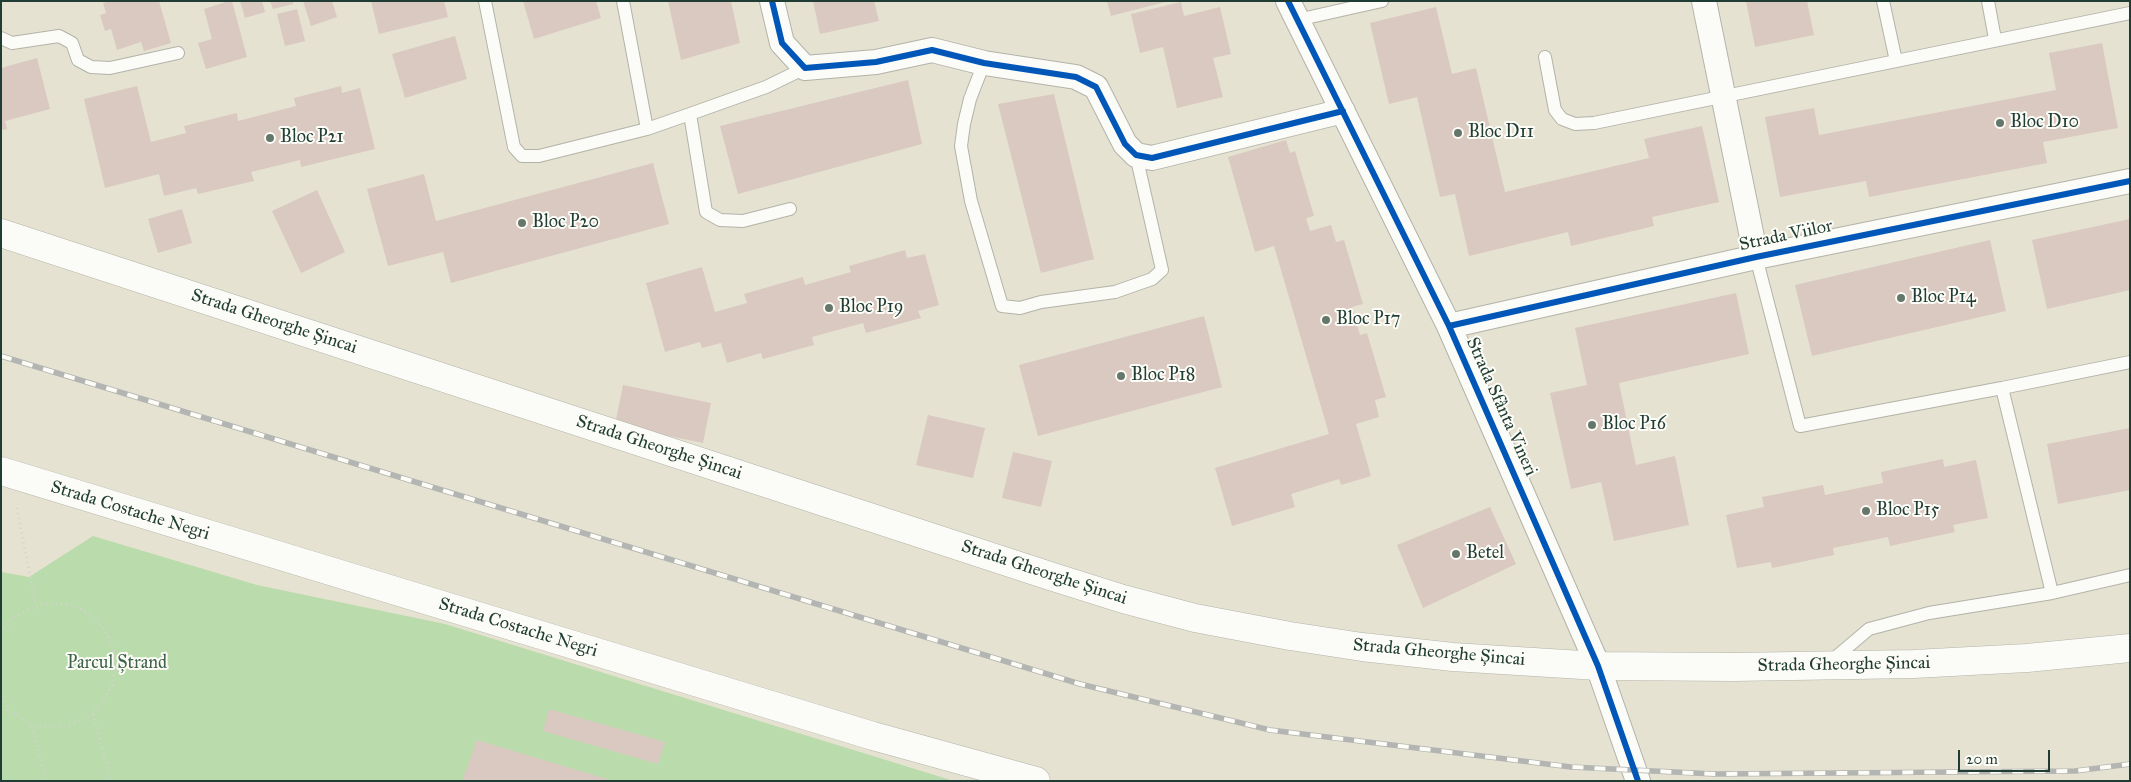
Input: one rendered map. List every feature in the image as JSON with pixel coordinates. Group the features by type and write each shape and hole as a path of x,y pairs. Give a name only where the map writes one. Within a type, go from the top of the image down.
{"main road":[{"name":"Strada Gheorghe Șincai","path":"1,233 1031,570 1141,604 1204,620 1362,647 1453,657 1598,666 1825,666 2027,658 2130,648"},
{"name":"Strada Costache Negri","path":"6,473 873,736 1025,779"}],"street":[{"path":"772,1 782,43 804,68 876,62 932,50 984,63 1076,77 1096,87 1125,144 1136,155 1152,158 1343,111"},
{"path":"1704,1 1756,257"},
{"name":"Strada Sfânta Vineri","path":"1292,10 1449,326 1598,666 1638,781"},
{"name":"Strada Viilor","path":"1449,326 1756,257 2130,181"}],"lane":[{"path":"485,1 514,147 522,156 539,156 648,129 766,87 804,68"},
{"path":"623,1 648,129"},
{"path":"1292,10 1382,1"},
{"path":"1883,1 1896,61"},
{"path":"1988,1 1995,39"},
{"path":"1544,57 1555,110 1562,119 1575,124 1594,123 1724,98 1995,39 2130,13"},
{"path":"1,38 12,43 59,36 72,43 78,60 91,67 110,68 178,54"},
{"path":"984,63 970,99 961,146 971,201 1002,306 1020,308 1041,302 1115,292 1152,279 1162,270 1136,155"},
{"path":"690,114 706,212 720,220 743,220 790,209"},
{"path":"1756,257 1800,426 2130,362"},
{"path":"2002,388 2052,593"},
{"path":"1825,666 1869,628 1929,613 2052,593 2130,575"}],"path":[{"path":"6,473 36,606"},
{"path":"1,632 14,617 36,606 51,603 72,605 90,614 104,629 113,648 116,668 111,688 93,714 66,726 32,726"},
{"path":"1,696 9,708 32,726 46,781"},
{"path":"1,713 9,708"},
{"path":"93,714 111,781"}],"green space":[{"name":"Parcul Ștrand","path":"93,536 257,585 445,624 954,781 1,781 1,572 29,577"}],"building":[{"path":"110,1 159,1 171,43 144,51 141,42 117,50 111,29 105,31 100,15 106,13 103,3"},
{"path":"232,1 247,57 206,69 198,43 212,39 204,9"},
{"path":"240,1 262,1 265,12 245,18"},
{"path":"270,1 293,1 293,4 273,9"},
{"path":"303,1 332,1 337,17 311,26"},
{"path":"371,1 444,1 448,17 379,34"},
{"path":"523,1 596,1 601,18 534,39"},
{"path":"668,1 731,1 740,43 681,60"},
{"path":"813,1 874,1 879,21 820,34"},
{"path":"1107,1 1165,1 1165,2 1111,16"},
{"path":"1746,1 1807,1 1814,35 1755,47"},
{"path":"1181,2 1184,16 1220,7 1231,54 1213,58 1223,97 1177,108 1163,47 1140,53 1131,14"},
{"name":"Bloc D11","path":"1436,7 1452,74 1476,68 1505,192 1649,158 1644,139 1702,126 1719,202 1652,217 1654,226 1571,246 1568,232 1469,256 1455,194 1440,197 1417,97 1389,104 1370,23"},
{"path":"297,9 305,41 285,46 277,14"},
{"path":"455,36 467,79 405,98 392,54"},
{"name":"Bloc D10","path":"2102,43 2118,128 2043,142 2047,163 1869,197 1866,181 1780,197 1765,117 1814,108 1819,135 2056,90 2049,53"},
{"path":"37,58 50,109 5,121 7,129 1,130 1,68"},
{"path":"908,80 922,144 738,194 720,126"},
{"name":"Bloc P21","path":"137,86 151,142 186,133 184,126 237,113 238,121 296,106 294,98 341,86 342,93 360,88 375,149 301,167 300,160 251,172 254,181 198,194 196,188 164,196 159,174 105,188 84,99"},
{"path":"1054,94 1094,259 1041,273 998,104"},
{"name":"Bloc P17","path":"1286,140 1290,153 1295,151 1314,216 1306,218 1310,231 1331,225 1336,242 1344,240 1363,304 1352,307 1360,335 1367,333 1386,397 1375,400 1379,417 1356,424 1371,476 1341,485 1339,479 1291,494 1295,507 1232,526 1215,468 1329,434 1274,246 1255,252 1228,157"},
{"name":"Bloc P20","path":"653,163 669,224 451,283 443,252 388,266 367,189 424,174 436,221"},
{"path":"317,190 345,252 301,273 272,211"},
{"path":"182,209 192,243 158,253 148,219"},
{"path":"2130,219 2130,290 2047,309 2032,240"},
{"name":"Bloc P14","path":"1990,240 2006,311 1812,356 1795,285"},
{"name":"Bloc P19","path":"905,250 907,258 925,254 939,305 918,311 921,318 866,333 863,323 812,337 814,345 763,359 761,353 727,363 721,343 702,348 700,342 665,352 646,283 702,267 715,312 747,303 744,294 803,277 805,285 851,272 849,266"},
{"name":"Bloc P16","path":"1736,293 1749,354 1619,383 1636,465 1675,456 1689,525 1614,541 1601,482 1571,489 1550,393 1587,385 1575,328"},
{"name":"Bloc P18","path":"1204,316 1222,387 1038,436 1019,365"},
{"path":"623,385 711,403 703,443 615,425"},
{"path":"928,415 985,428 973,478 916,465"},
{"path":"2130,428 2130,490 2058,504 2047,444"},
{"path":"1013,452 1052,461 1041,507 1002,498"},
{"name":"Bloc P15","path":"1943,459 1944,467 1976,460 1988,518 1953,525 1955,532 1890,546 1888,537 1833,548 1834,555 1772,568 1771,562 1737,568 1726,515 1764,507 1762,497 1823,485 1825,495 1883,483 1881,472"},
{"name":"Betel","path":"1490,507 1516,564 1423,608 1397,545"},
{"path":"549,709 665,742 658,764 543,731"},
{"path":"477,740 610,780 610,781 462,781"}],"railway":[{"path":"1,356 1080,684 1270,730 1571,767 1715,774 2075,771 2130,764"}],"cycle path":[{"path":"772,1 782,43 805,68 876,62 932,50 984,63 1076,77 1096,87 1125,144 1136,155 1152,158 1343,111"},
{"path":"1288,1 1449,326 1598,666 1638,781"},
{"path":"1449,326 1756,257 2130,181"}],"place":[{"name":"Bloc D10","path":"2000,123"},
{"name":"Bloc D11","path":"1458,133"},
{"name":"Bloc P21","path":"270,138"},
{"name":"Bloc P20","path":"522,223"},
{"name":"Bloc P14","path":"1901,298"},
{"name":"Bloc P19","path":"829,308"},
{"name":"Bloc P17","path":"1326,320"},
{"name":"Bloc P18","path":"1121,376"},
{"name":"Bloc P16","path":"1592,425"},
{"name":"Bloc P15","path":"1866,511"},
{"name":"Betel","path":"1456,554"}]}
